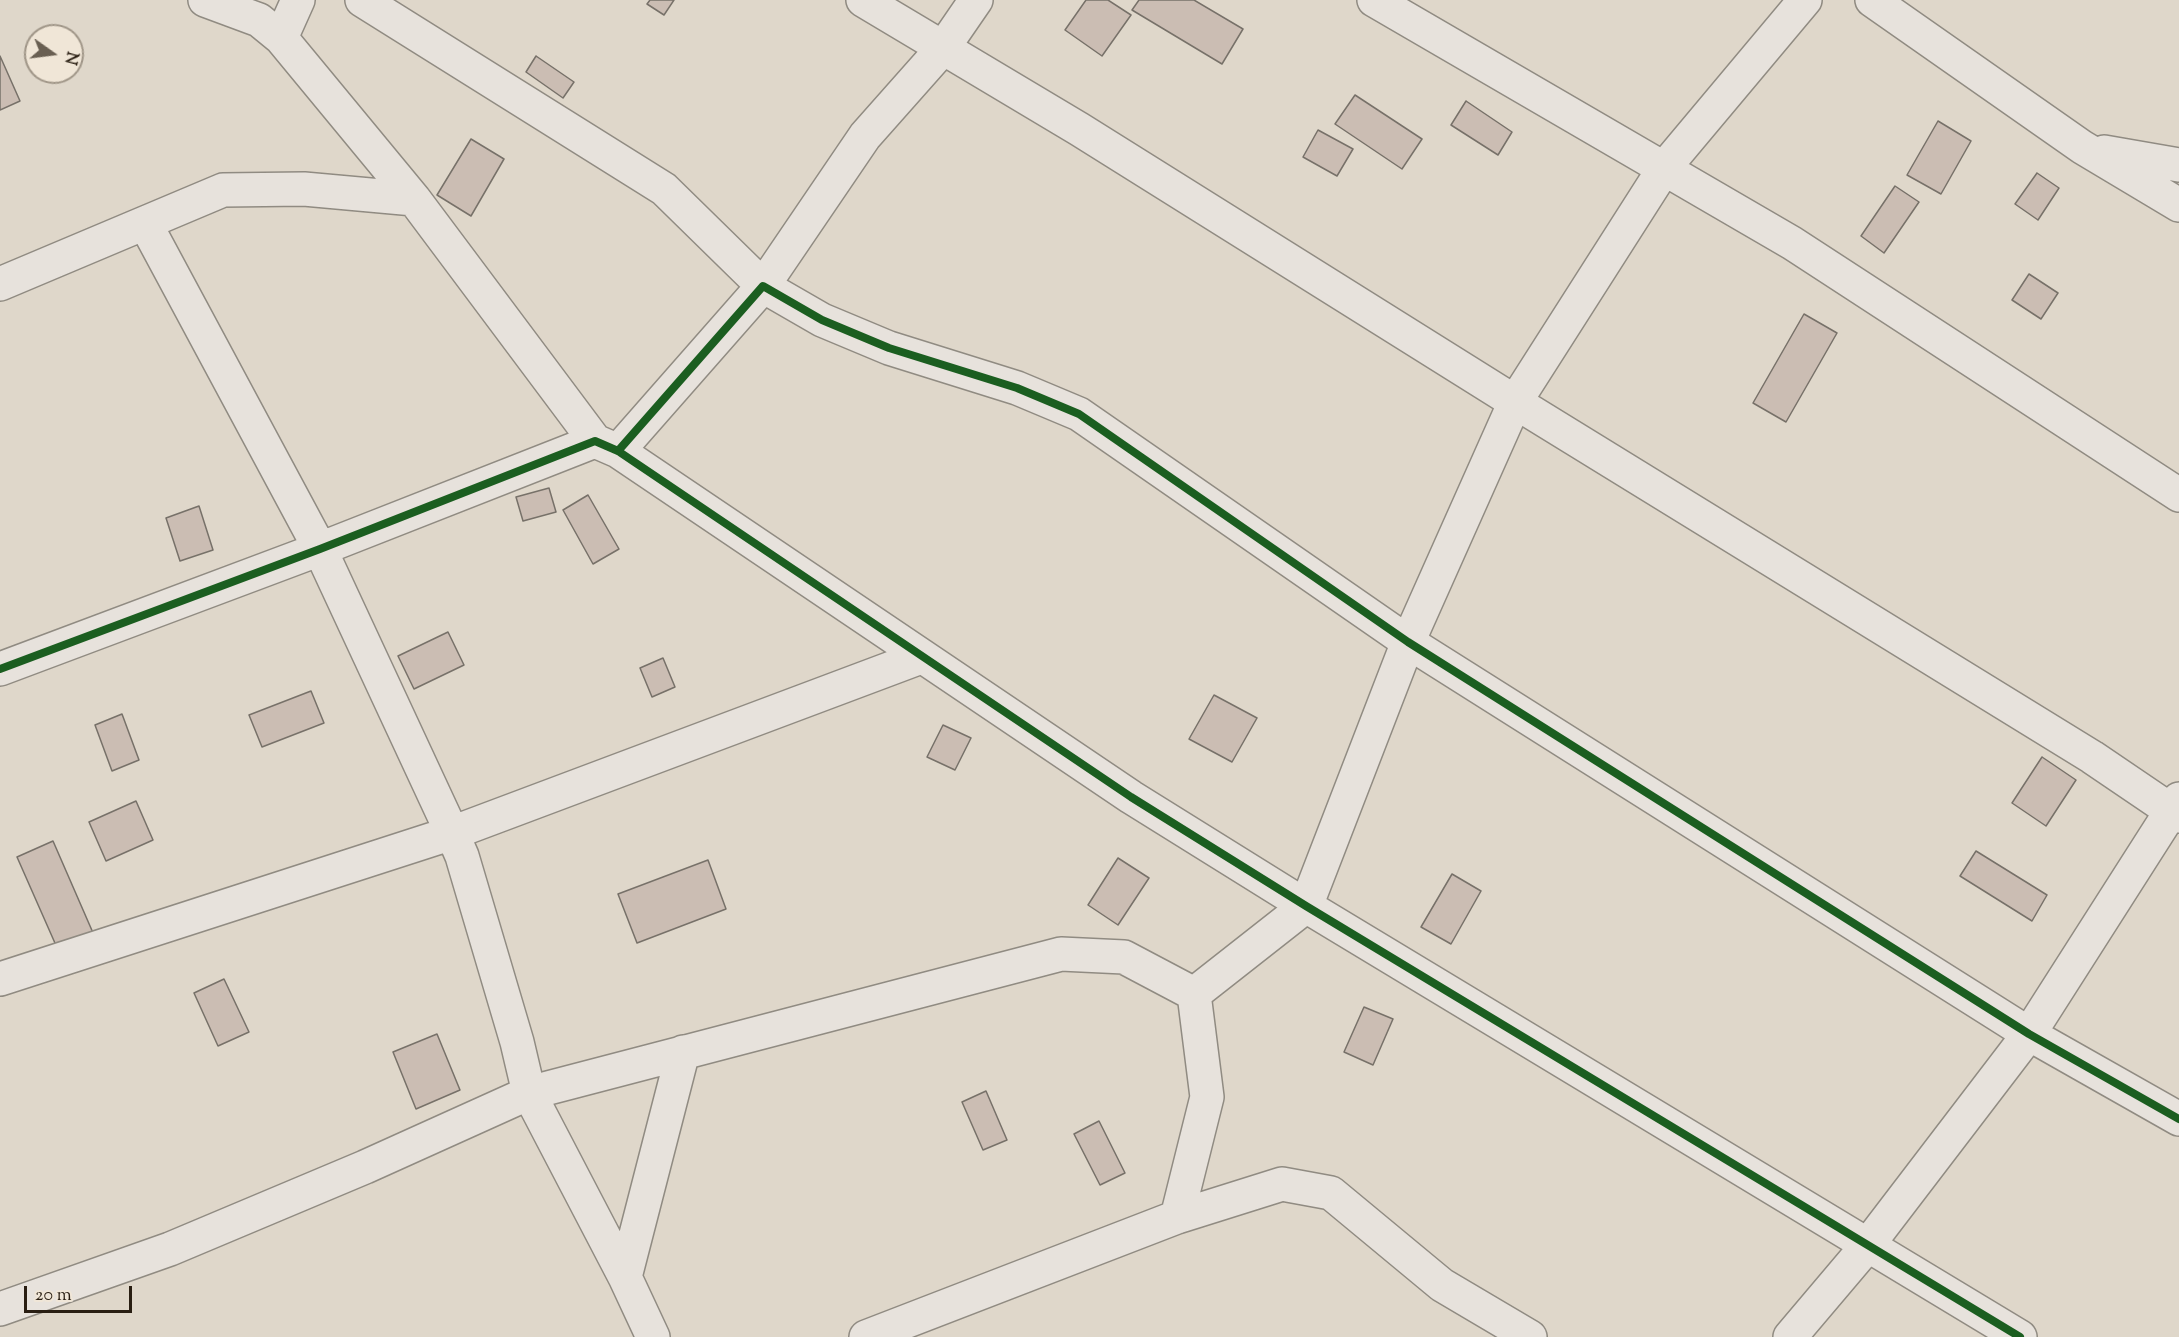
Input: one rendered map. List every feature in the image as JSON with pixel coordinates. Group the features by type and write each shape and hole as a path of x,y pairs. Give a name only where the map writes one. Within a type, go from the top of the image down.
{"street":[{"path":"205,0 259,20 280,38 414,199 606,446 1131,797 1306,906 2020,1337"},
{"path":"280,38 298,0"},
{"path":"362,0 664,189 763,286 822,320 889,348 1017,387 1079,414 1408,642 2029,1034 2179,1119"},
{"path":"863,0 1079,129 1515,402 2177,809 2029,1034 1867,1246 1791,1337"},
{"path":"0,669 320,549 606,446 763,286 865,136 943,48 976,0"},
{"path":"1374,0 1665,166 1792,243 2179,495"},
{"path":"1194,994 1306,906 1408,642 1515,402 1665,166 1805,0"},
{"path":"1872,0 2082,147 2179,205"},
{"path":"2082,147 2179,165"},
{"path":"0,284 224,190 304,189 414,199"},
{"path":"145,223 320,549 452,833 462,856 517,1042 529,1093 625,1277 653,1337"},
{"path":"0,979 452,833 921,657"},
{"path":"0,1309 170,1249 365,1167 529,1093 683,1052 1061,954 1124,957 1194,994"},
{"path":"1177,1217 1208,1097 1194,994"},
{"path":"625,1277 683,1052"},
{"path":"866,1337 1177,1217 1282,1184 1331,1193 1443,1285 1530,1337"}],"building":[{"path":"650,0 674,0 664,15 647,4"},
{"path":"1086,0 1108,0 1131,15 1102,56 1065,30"},
{"path":"1139,0 1194,0 1243,29 1222,64 1132,10"},
{"path":"0,56 20,101 0,110"},
{"path":"536,56 574,82 563,98 526,72"},
{"path":"1355,95 1422,139 1402,169 1335,124"},
{"path":"1466,101 1512,132 1498,155 1451,125"},
{"path":"1938,121 1971,141 1941,194 1907,175"},
{"path":"1318,130 1353,149 1337,176 1303,157"},
{"path":"471,139 504,159 471,216 437,195"},
{"path":"2037,173 2059,188 2038,220 2015,204"},
{"path":"1895,186 1919,202 1884,253 1861,236"},
{"path":"2029,274 2058,293 2041,319 2012,300"},
{"path":"1804,314 1837,333 1786,422 1753,403"},
{"path":"549,488 556,512 523,521 516,497"},
{"path":"588,495 619,549 593,564 563,510"},
{"path":"199,506 213,550 180,561 166,518"},
{"path":"448,632 464,665 414,689 398,656"},
{"path":"663,658 675,687 652,697 640,668"},
{"path":"311,691 324,723 262,747 249,715"},
{"path":"1214,695 1257,718 1232,762 1189,739"},
{"path":"122,714 139,760 112,771 95,725"},
{"path":"943,725 971,738 955,770 927,757"},
{"path":"2042,757 2076,780 2046,826 2012,803"},
{"path":"136,801 153,840 106,861 89,822"},
{"path":"53,841 97,942 62,959 17,857"},
{"path":"1976,851 2047,895 2032,921 1960,876"},
{"path":"1118,858 1149,878 1118,925 1088,905"},
{"path":"708,860 726,909 637,943 618,894"},
{"path":"1452,874 1481,891 1451,944 1421,927"},
{"path":"224,979 249,1032 218,1046 194,993"},
{"path":"1364,1007 1393,1019 1373,1065 1344,1052"},
{"path":"437,1034 460,1090 416,1109 393,1052"},
{"path":"986,1091 1007,1140 983,1150 962,1102"},
{"path":"1099,1121 1125,1173 1100,1185 1074,1134"}],"cycle path":[{"path":"618,451 763,286 822,320 889,348 1017,388 1079,414 1408,642 2029,1034 2179,1119"},
{"path":"0,669 320,549 595,441 618,451 1131,797 1306,906 2020,1337"}]}
